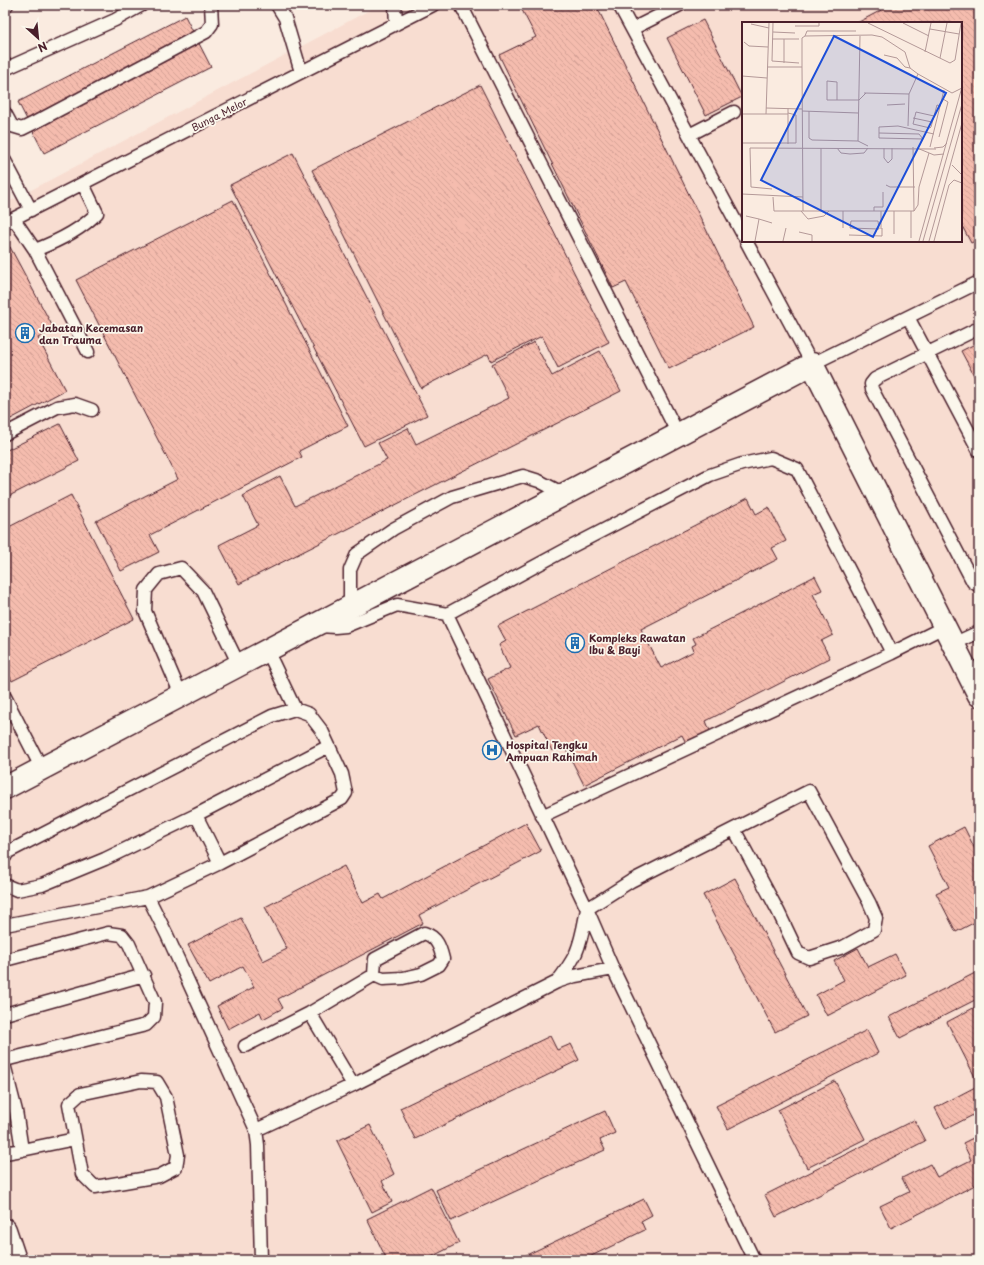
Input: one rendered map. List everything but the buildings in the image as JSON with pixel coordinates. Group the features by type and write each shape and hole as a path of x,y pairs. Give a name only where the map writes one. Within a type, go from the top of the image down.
{"street":[{"path":"5,788 812,364 979,695"},
{"path":"5,775 42,769"},
{"path":"5,1230 15,1260"}],"lane":[{"path":"5,69 115,20 142,5"},
{"path":"5,113 12,126 22,129 34,123 206,32 212,24 211,5"},
{"path":"277,5 285,18 301,72"},
{"path":"395,5 396,24"},
{"name":"Bunga Melor","path":"9,221 433,5"},
{"path":"461,5 678,434"},
{"path":"618,5 742,233"},
{"path":"632,29 680,5"},
{"path":"689,135 734,112"},
{"path":"5,161 31,210"},
{"path":"35,250 50,244 88,222 96,213 83,184"},
{"path":"9,221 35,250 88,352"},
{"path":"747,242 812,364 979,282"},
{"path":"908,317 979,451"},
{"path":"979,328 875,379 871,384 872,389 973,582 979,586"},
{"path":"5,434 57,407 75,404 92,410"},
{"path":"312,626 346,626 397,605 447,614 710,474 742,464 771,458 798,469 892,653"},
{"path":"350,606 350,570 357,554 393,529 452,497 523,476 540,482 564,494"},
{"path":"181,695 145,611 146,590 159,574 181,568 203,591 239,665"},
{"path":"447,614 613,969 754,1260"},
{"path":"542,816 892,653 949,636 979,632"},
{"path":"267,650 295,709"},
{"path":"5,697 42,769"},
{"path":"5,857 8,852 272,716 295,709 309,714 322,731 342,774 346,793 342,799 220,863 148,897 5,925"},
{"path":"5,885 17,890 42,885 105,859 196,815 329,746"},
{"path":"557,982 577,952 582,935 586,909 631,881 809,791 876,918 874,930 844,947 809,958 798,953 734,829"},
{"path":"196,815 220,863"},
{"path":"148,897 167,935 256,1130 258,1145 261,1260"},
{"path":"5,960 108,933 122,934 130,944 155,1002 154,1017 146,1025 5,1060"},
{"path":"424,933 431,935 439,945 443,959 439,965 421,974 403,978 383,979 374,975 375,959 424,933"},
{"path":"256,1130 353,1085 557,982 575,976 613,969"},
{"path":"5,1014 144,975"},
{"path":"245,1046 310,1013 374,975"},
{"path":"310,1013 353,1085"},
{"path":"5,1068 16,1111 22,1150"},
{"path":"141,1081 157,1082 166,1097 168,1104 178,1154 176,1167 159,1176 95,1188 82,1174 75,1139 69,1104 80,1094 141,1081"},
{"path":"5,1153 75,1139"}],"shaded area":[{"name":"Hospital Tengku Ampuan Rahimah","path":"379,5 979,5 979,1260 5,1260 5,204"}],"place":[{"name":"Jabatan Kecemasan dan Trauma","path":"25,333"},
{"name":"Kompleks Rawatan Ibu & Bayi","path":"575,643"},
{"name":"Hospital Tengku Ampuan Rahimah","path":"492,750"}]}
